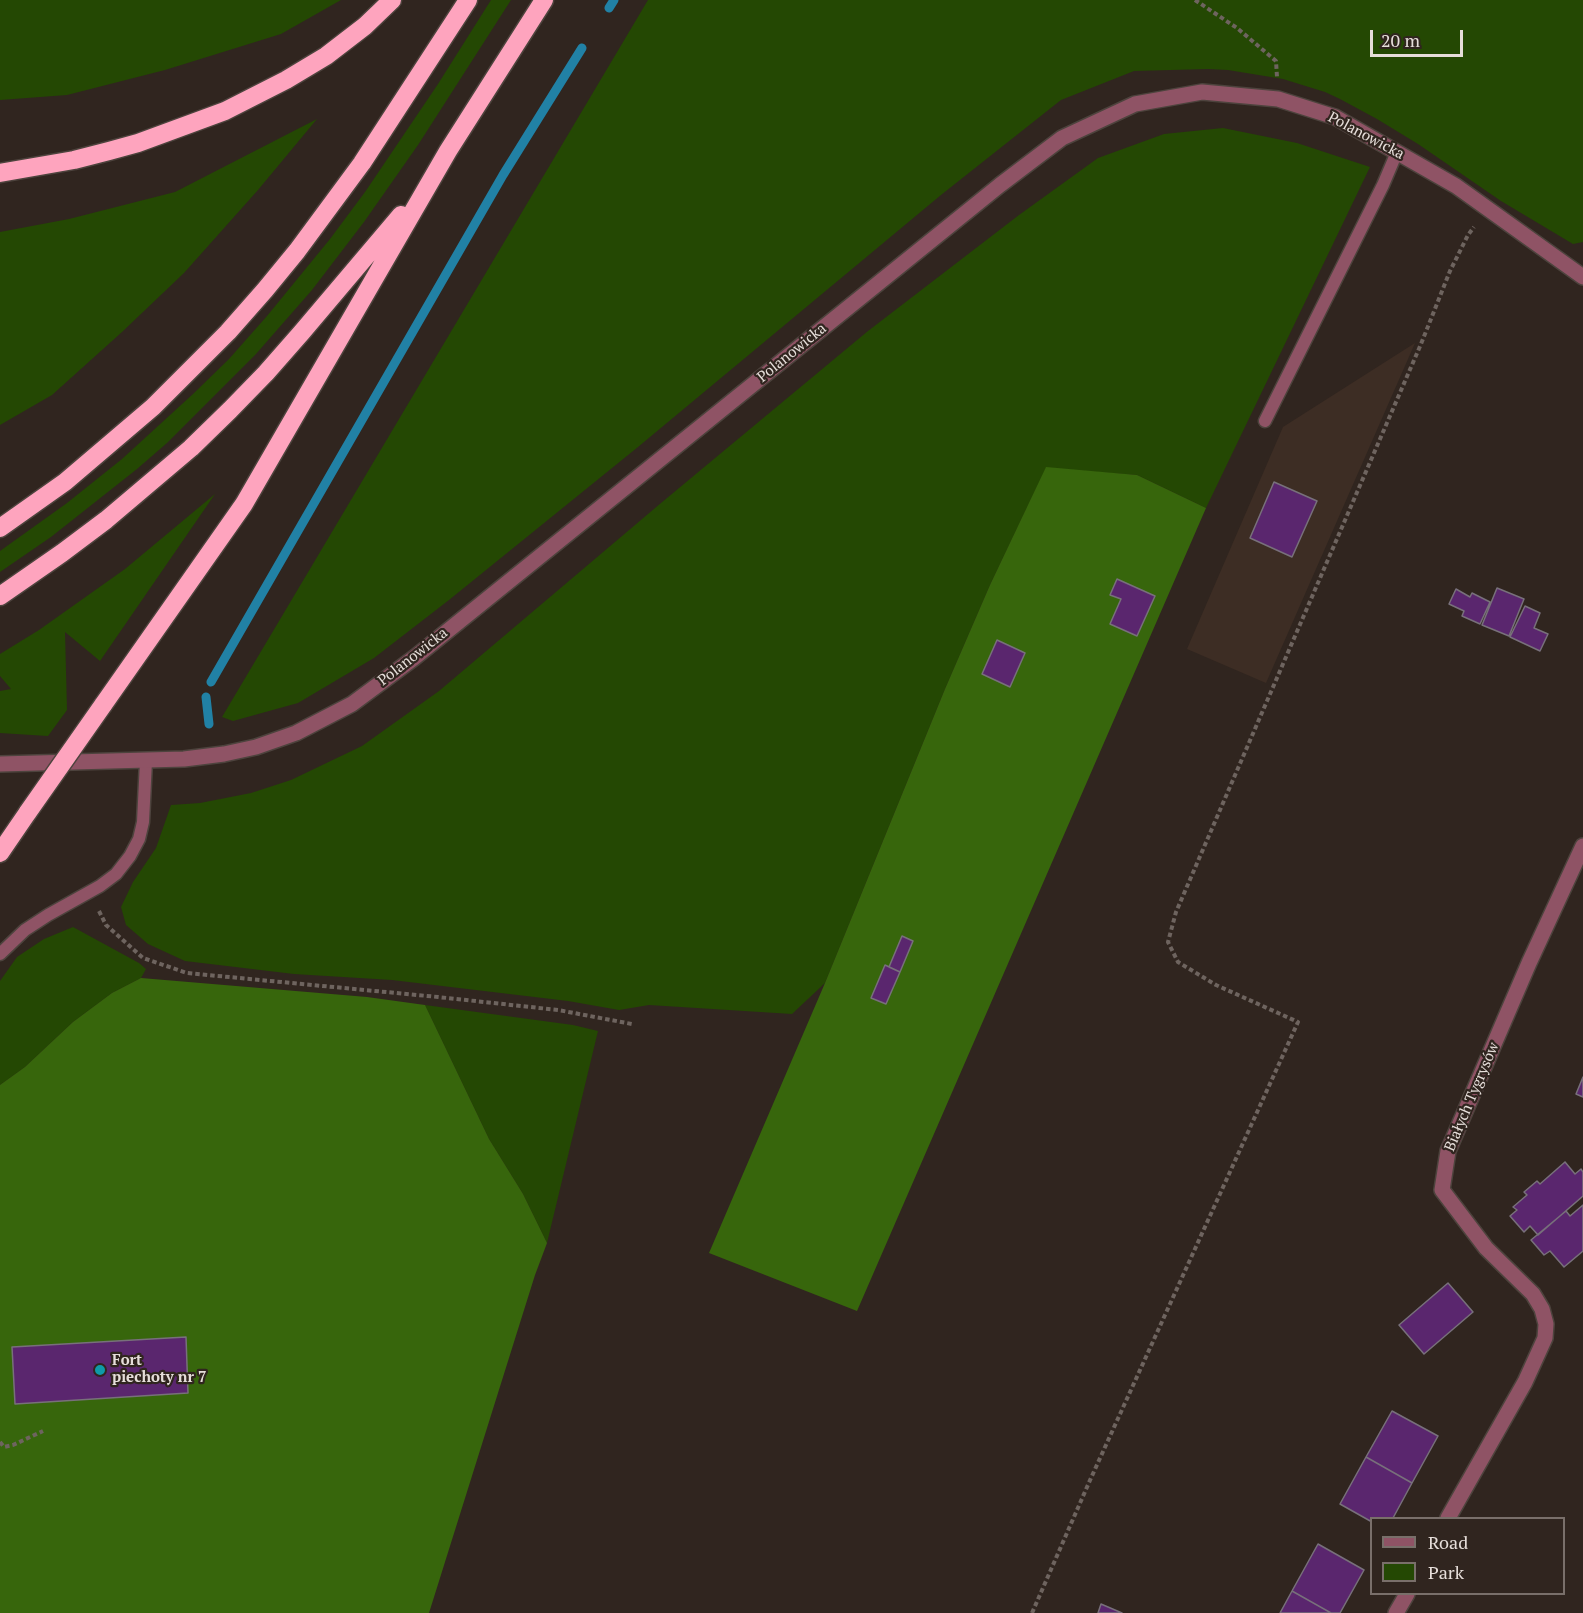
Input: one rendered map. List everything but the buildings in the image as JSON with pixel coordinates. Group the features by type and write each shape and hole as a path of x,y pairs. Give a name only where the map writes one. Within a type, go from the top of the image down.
{"highway":[{"path":"0,173 109,152 225,111 286,80 326,56 365,26 392,0"},
{"path":"0,528 65,482 153,407 228,332 297,251 362,163 468,0"},
{"path":"0,853 244,504 448,151 544,0"},
{"path":"0,596 106,520 150,484 230,410 361,264 413,200 448,151"}],"street":[{"name":"Polanowicka","path":"0,764 146,761 224,754 256,747 296,733 352,704 414,658 1000,185 1062,138 1135,104 1202,92 1278,99 1335,117 1456,186 1583,277"},
{"name":"Białych Tygrysów","path":"1449,1517 1525,1382 1545,1338 1546,1324 1542,1309 1533,1294 1486,1248 1442,1190 1448,1151 1529,963 1583,846"},
{"path":"1396,1613 1406,1595"}],"lane":[{"path":"1265,421 1383,185 1397,152"},
{"path":"0,954 32,925 100,886 116,874 130,856 139,839 143,822 146,761"}],"path":[{"path":"1195,0 1237,28 1276,61 1278,99"},
{"path":"1032,1613 1095,1467 1298,1022 1216,985 1178,962 1168,942 1176,912 1412,366 1450,271 1468,235 1488,210"},
{"path":"106,925 143,958 187,973 438,996 558,1010 632,1024"},
{"path":"0,1442 4,1447 13,1445 43,1431"}],"shaded area":[{"path":"1415,343 1266,683 1187,649 1283,427"}],"green space":[{"path":"0,0 341,0 281,34 165,70 67,95 0,100"},
{"path":"491,0 511,0 418,145 364,222 312,290 256,354 167,443 51,537 0,572 0,551 67,503 122,459 229,359 267,316 365,192"},
{"path":"648,0 1583,0 1583,242 1573,244 1501,201 1418,144 1377,119 1325,92 1283,79 1228,70 1134,71 1061,100 941,195 638,447 374,658 298,703 233,721 222,717"},
{"path":"317,119 184,273 52,395 0,425 0,232 69,219 175,192"},
{"path":"1223,128 1297,143 1370,167 1206,508 1137,475 1046,468 990,585 945,689 825,983 792,1014 649,1005 619,1010 568,1001 392,980 294,974 185,961 148,944 126,925 121,907 133,882 156,848 171,805 200,803 251,793 291,780 362,746 439,691 868,331 1019,215 1098,158 1164,134"},
{"path":"1046,467 1137,475 1206,508 857,1311 709,1253 825,983 945,689 990,585"},
{"path":"215,494 100,661 65,632 67,710 48,736 0,733 0,691 11,689 0,676 0,654 39,630 125,569"},
{"path":"73,927 146,969 141,978 112,993 73,1022 25,1067 0,1085 0,981 17,957 44,939"},
{"path":"141,978 367,997 425,1005 489,1139 523,1194 547,1243 429,1613 0,1613 0,1085 25,1067 73,1022 112,993"},
{"path":"425,1005 573,1025 598,1031 547,1243 523,1194 489,1139"}],"waterway":[{"path":"609,8 614,0"},
{"path":"211,682 503,175 582,48"},
{"path":"206,697 209,724"}],"place":[{"name":"Fort piechoty nr 7","path":"100,1370"}]}
